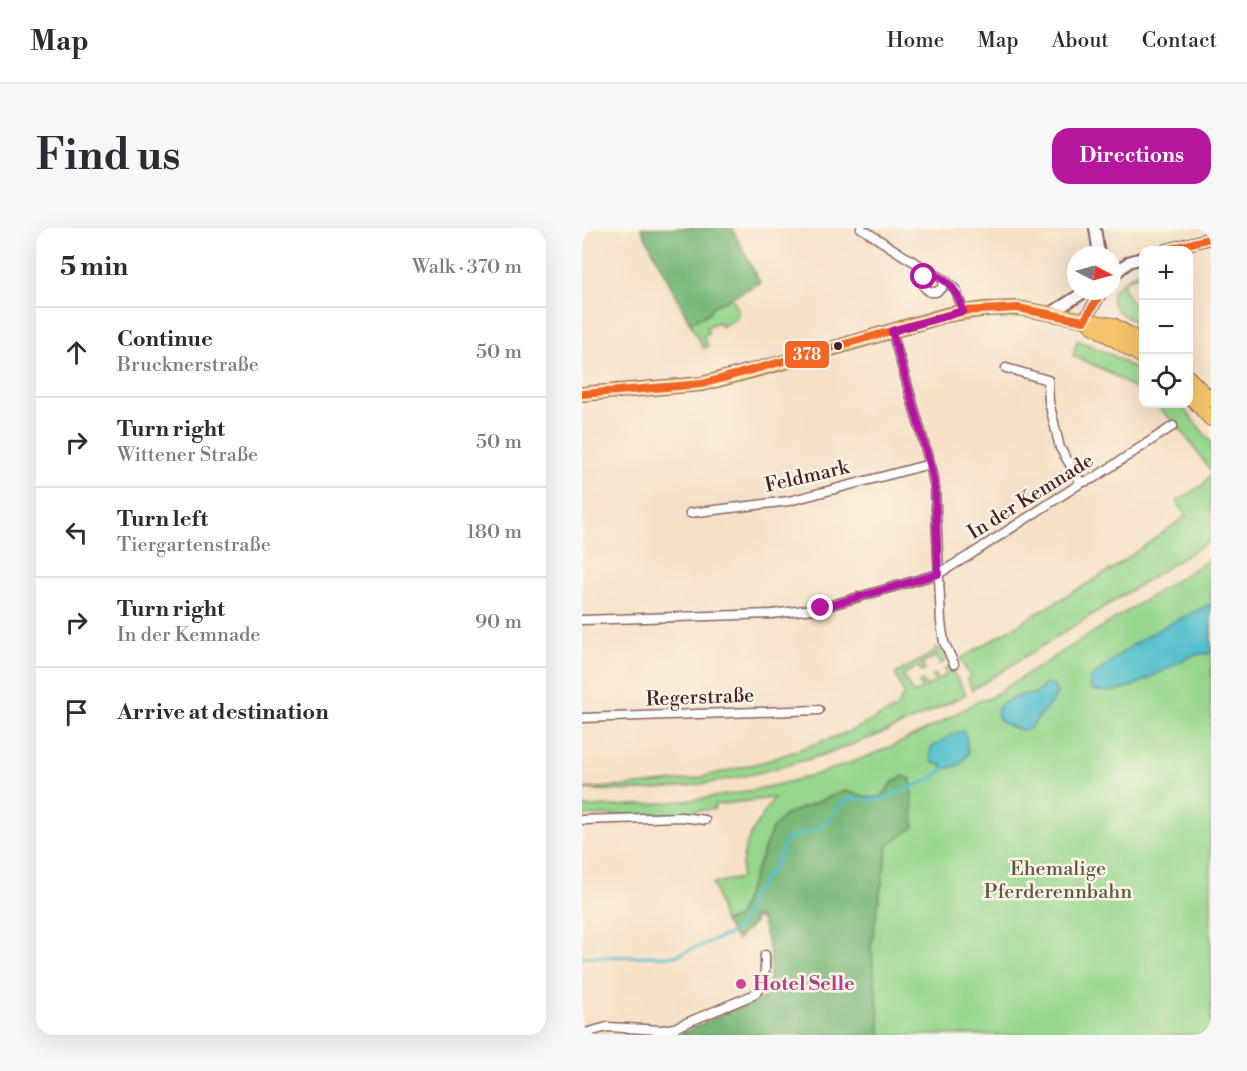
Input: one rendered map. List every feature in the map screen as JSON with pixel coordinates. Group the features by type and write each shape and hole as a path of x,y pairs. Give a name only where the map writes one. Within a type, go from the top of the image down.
{"main road":[{"path":"582,394 702,384 963,311 1018,308 1051,313 1113,325 1139,341"},
{"path":"1084,321 1139,355"},
{"path":"1193,382 1211,400"},
{"path":"1193,399 1211,419"}],"street":[{"path":"861,228 945,280 956,290 963,311"},
{"path":"1095,228 1098,246"},
{"path":"1181,246 1211,238"},
{"path":"1121,269 1139,259"},
{"path":"1121,262 1130,262"},
{"path":"922,267 925,288 930,292 936,292 942,288 945,280"},
{"path":"1051,313 1072,300"},
{"path":"1084,321 1086,300"},
{"path":"1084,321 1097,300"},
{"path":"892,331 935,488 938,574 944,642 954,664"},
{"path":"1006,368 1048,380 1049,402 1060,448 1081,483"},
{"name":"In der Kemnade","path":"582,620 772,614 821,608 938,574 1081,483 1094,478 1173,426"},
{"name":"Feldmark","path":"690,513 789,501 930,464"},
{"name":"Regerstraße","path":"582,718 819,710"},
{"path":"582,820 681,817 705,820"},
{"path":"582,1034 607,1027 662,1030 674,1028 753,995 765,981 765,955"}],"green space":[{"path":"641,228 732,228 760,283 712,307 710,312 690,323"},
{"path":"1139,272 1139,276 1127,279"},
{"path":"1127,279 1123,287 1139,315 1139,325 1121,314 1112,301 1121,300 1121,283"},
{"path":"732,297 738,310 736,319 721,327 719,322 706,327 709,333 703,336 708,346 703,348 690,323 710,313 712,307"},
{"path":"1077,340 1112,355 1139,372 1139,391 1105,370 1073,356"},
{"path":"1159,408 1183,408 1211,442 1211,471 1177,425"},
{"path":"1211,474 1211,540 972,690 967,679 970,676 960,659 1112,569 1186,516 1177,501 1203,485"},
{"name":"Ehemalige Pferderennbahn","path":"1211,558 1211,1035 881,1035 871,947 888,845 893,782 882,796 872,798 844,791 772,829 738,917 724,922 713,883 741,878 747,844 755,826 774,798 714,805 715,809 665,814 582,816 582,807 659,803 736,793 774,786 849,764 922,732 982,699 986,700"},
{"path":"936,647 940,649 945,658 944,662 940,664 936,656 922,664 925,670 922,672 918,666 903,675 913,694 922,689 919,683 922,681 926,687 935,682 932,676 935,674 938,680 946,675 944,670 949,667 966,694 877,735 780,767 730,779 680,787 630,790 582,789 693,779 767,761 851,731 897,708 904,693 895,674 933,653"},
{"path":"903,776 911,779 914,827 888,845 871,947 881,1035 678,1035 764,998 771,967 761,919 754,917 754,923 737,940 724,922 738,917 772,829 785,815 844,791 872,798 882,796 893,782"}],"water":[{"path":"1211,604 1211,653 1192,656 1143,682 1116,691 1103,692 1091,689 1090,680 1117,656 1162,628"},
{"path":"1047,683 1053,685 1057,693 1055,698 1028,730 1010,727 1003,723 997,713 999,707 1016,697 1034,694"},
{"path":"963,731 966,736 968,754 960,765 944,769 942,765 933,763 930,755 931,748 950,735"}],"waterway":[{"path":"582,957 675,956 734,932 745,917 751,897 760,887 765,876 773,870 789,838 816,830 824,825 843,802 854,798 873,800 888,797 931,779 945,766"}],"transit line":[{"name":"378","path":"1181,246 1211,238"},
{"name":"378","path":"582,394 702,384 963,311 1018,308 1084,321 1097,300"}],"place":[{"name":"Hotel Selle","path":"741,984"}],"route":[{"path":"821,608 938,574 935,488 892,331 963,311 956,290 951,285 922,267 924,277"}]}
